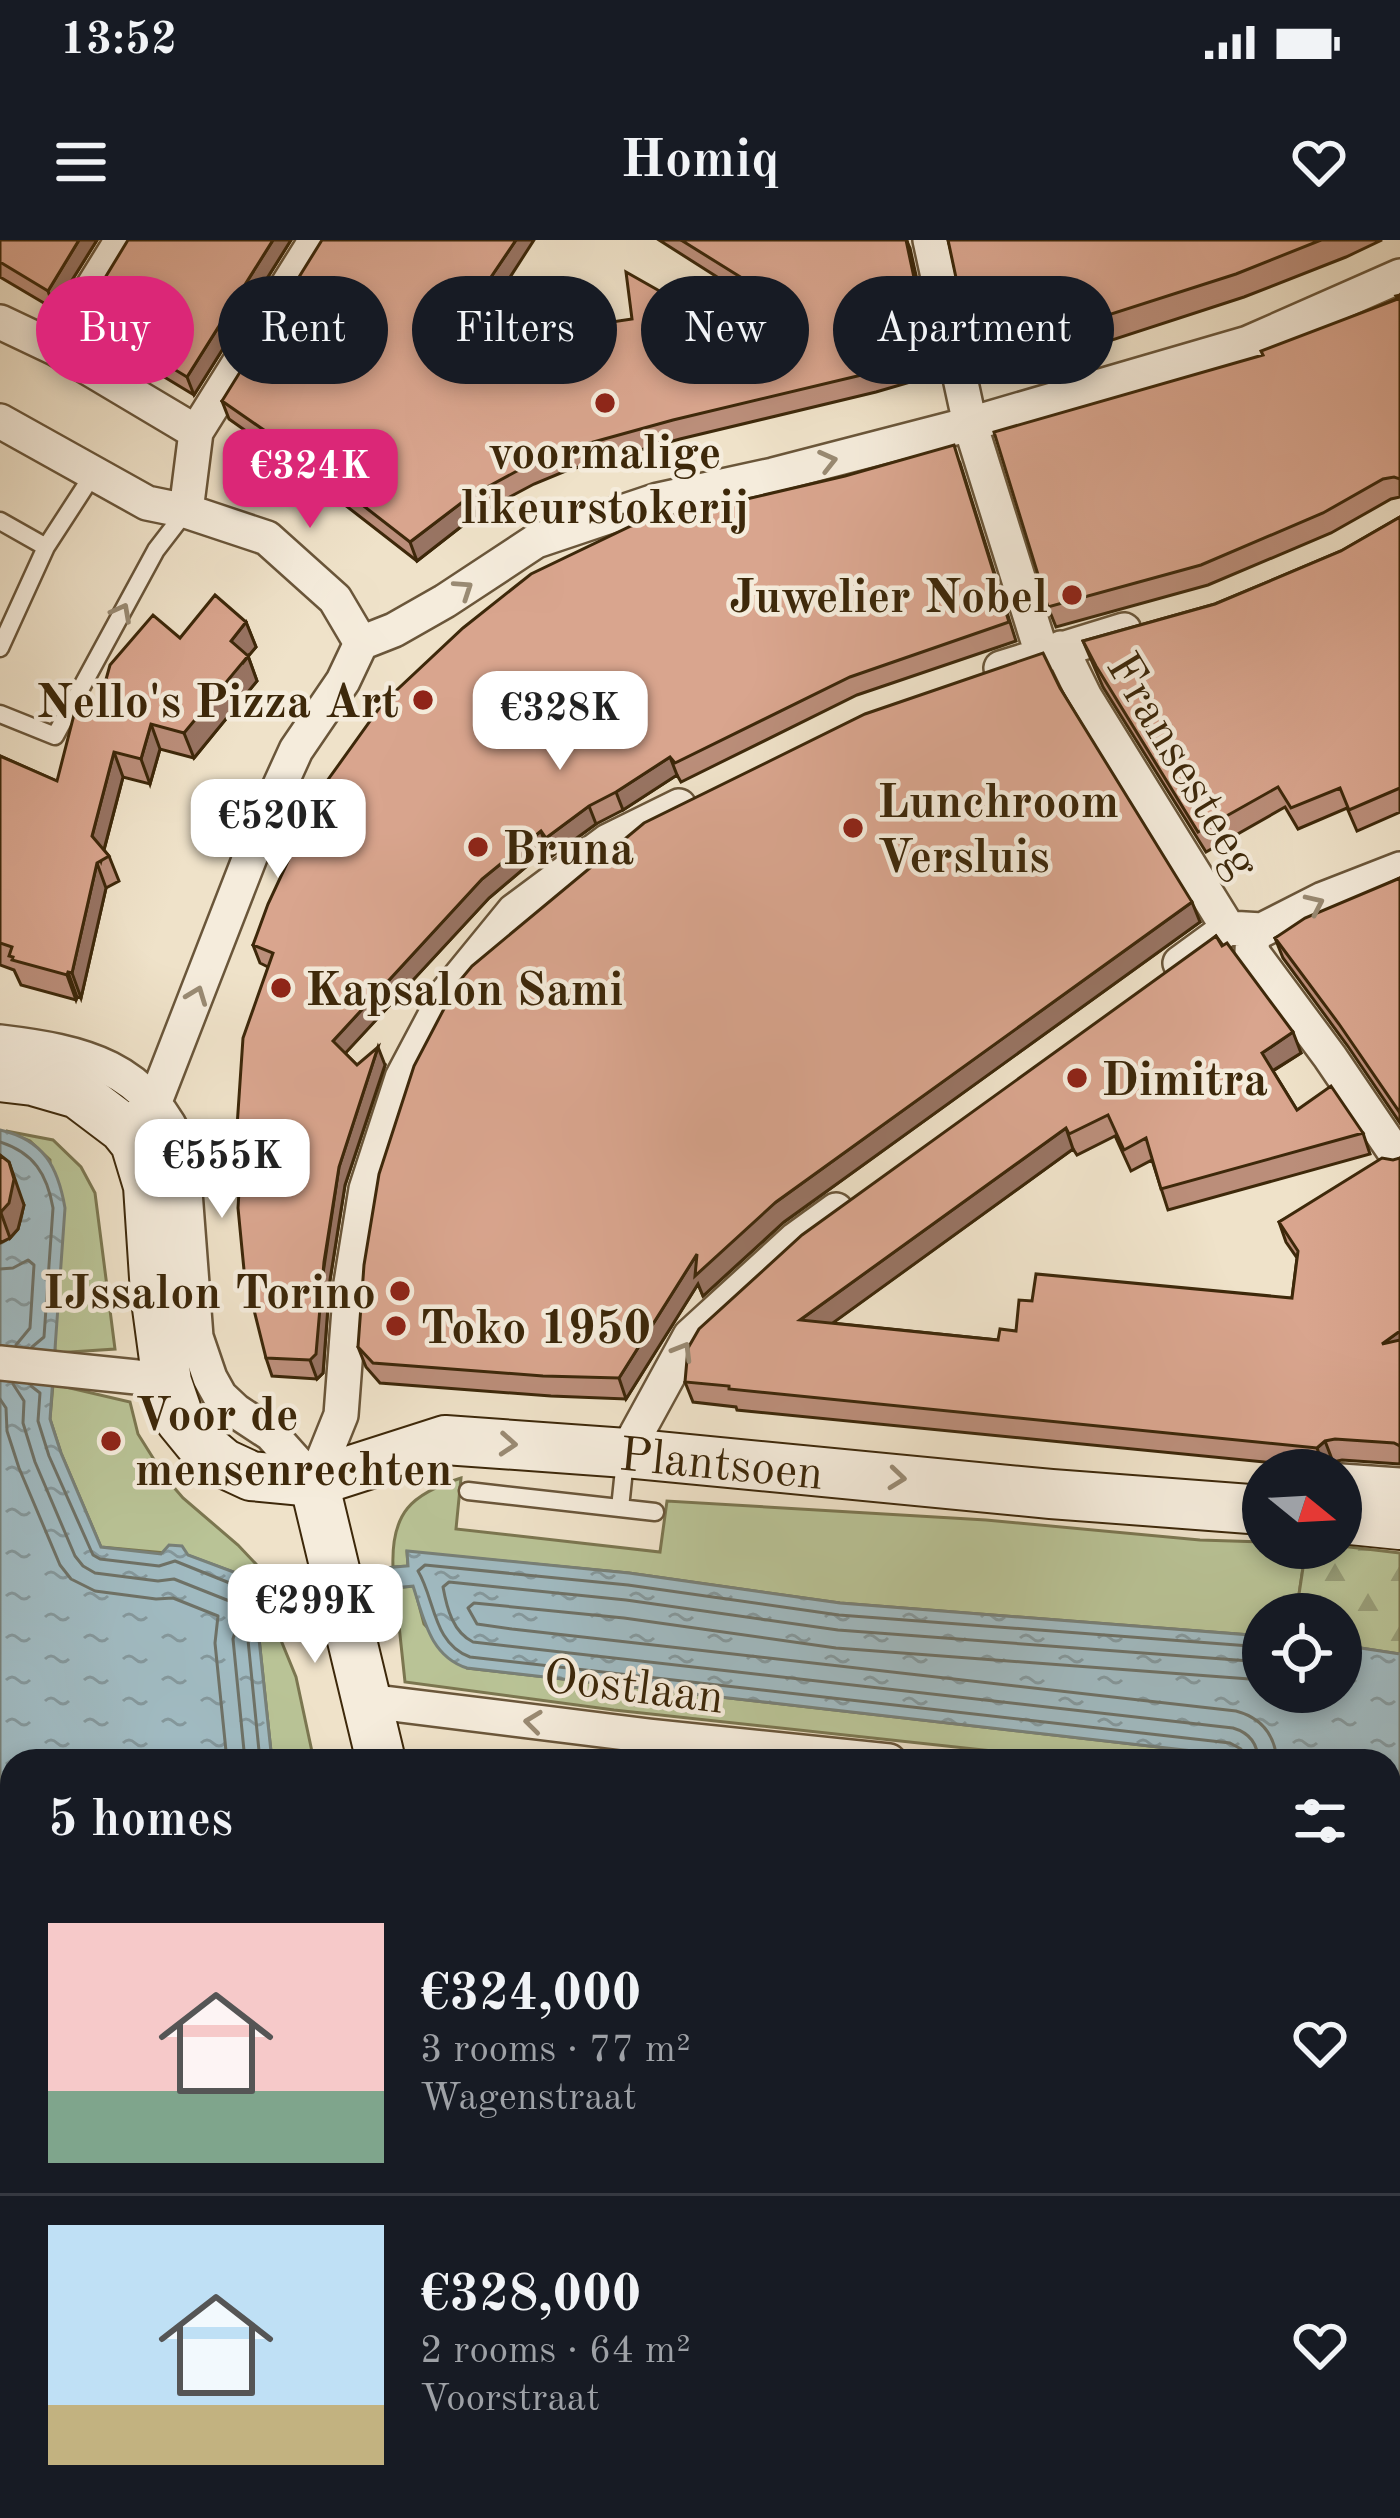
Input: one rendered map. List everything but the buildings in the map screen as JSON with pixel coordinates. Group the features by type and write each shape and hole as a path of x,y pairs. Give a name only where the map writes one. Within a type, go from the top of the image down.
{"street":[{"path":"100,276 122,240"},
{"path":"186,511 196,432 316,240"},
{"name":"Fransesteeg","path":"930,240 970,424 1052,651 1192,872 1241,929 1252,952 1400,1160"},
{"path":"0,1364 156,1380 148,1186 135,1143 139,1116 296,750 343,681 361,643 445,602 536,541 658,500 970,424 1248,343 1400,276"},
{"path":"0,322 36,339"},
{"path":"115,384 196,432"},
{"path":"0,421 147,503 267,538 335,599 361,643"},
{"path":"975,677 1149,623"},
{"path":"314,1482 341,1415 351,1283 365,1189 402,1078 447,993 514,911 608,841 715,789"},
{"path":"1153,982 1241,929 1262,930 1400,868"},
{"path":"0,1042 52,1048 91,1059 132,1081 139,1116"},
{"path":"0,1077 33,1081 171,1125 182,1152 196,1337 220,1396 271,1433 314,1482 378,1749"},
{"path":"626,1453 690,1336 796,1239 853,1198"},
{"name":"Plantsoen","path":"156,1380 198,1442 223,1463 251,1476 314,1482 445,1440 1242,1508"},
{"path":"1362,1482 1400,1485"},
{"path":"1362,1521 1400,1525"},
{"name":"Oostlaan","path":"368,1701 652,1749"}],"lane":[{"path":"0,649 46,547 94,472"},
{"path":"0,714 55,736 156,550 186,511"},
{"path":"0,520 46,547"},
{"path":"620,1508 626,1453"},
{"path":"468,1491 655,1512"}],"green space":[{"path":"6,1131 53,1140 81,1167 95,1193 115,1349 55,1353 50,1160 30,1141"},
{"path":"53,1384 130,1402 138,1434 165,1477 269,1578 252,1579 187,1555 101,1547 50,1419"},
{"path":"461,1478 456,1529 660,1552 667,1501 1242,1541 1242,1569 1303,1569 1299,1593 1242,1593 1242,1634 840,1603 629,1573 407,1552 408,1566 393,1567 400,1519 429,1491"},
{"path":"1362,1548 1400,1553 1400,1654 1362,1648 1362,1593 1299,1593 1303,1569 1362,1569"},
{"path":"414,1586 424,1624 467,1668 1176,1749 974,1749 405,1682 395,1588"},
{"path":"278,1633 296,1677 311,1749 271,1749 259,1638"}],"water":[{"path":"0,1130 38,1148 53,1168 62,1193 65,1208 50,1419 101,1547 161,1554 169,1545 182,1546 188,1555 252,1579 408,1566 407,1551 629,1573 840,1603 1242,1634 1242,1713 1362,1713 1362,1648 1400,1654 1400,1749 1176,1749 467,1668 444,1655 437,1645 413,1586 280,1598 275,1616 278,1633 259,1639 271,1749 0,1749 0,1244 17,1228 22,1209 10,1180 0,1173"}],"place":[{"name":"voormalige likeurstokerij","path":"605,403"},
{"name":"Juwelier Nobel","path":"1072,595"},
{"name":"Nello's Pizza Art","path":"423,700"},
{"name":"Lunchroom Versluis","path":"853,828"},
{"name":"Bruna","path":"478,847"},
{"name":"Kapsalon Sami","path":"281,988"},
{"name":"Dimitra","path":"1077,1078"},
{"name":"IJssalon Torino","path":"400,1291"},
{"name":"Toko 1950","path":"396,1326"},
{"name":"Voor de mensenrechten","path":"111,1441"}]}
